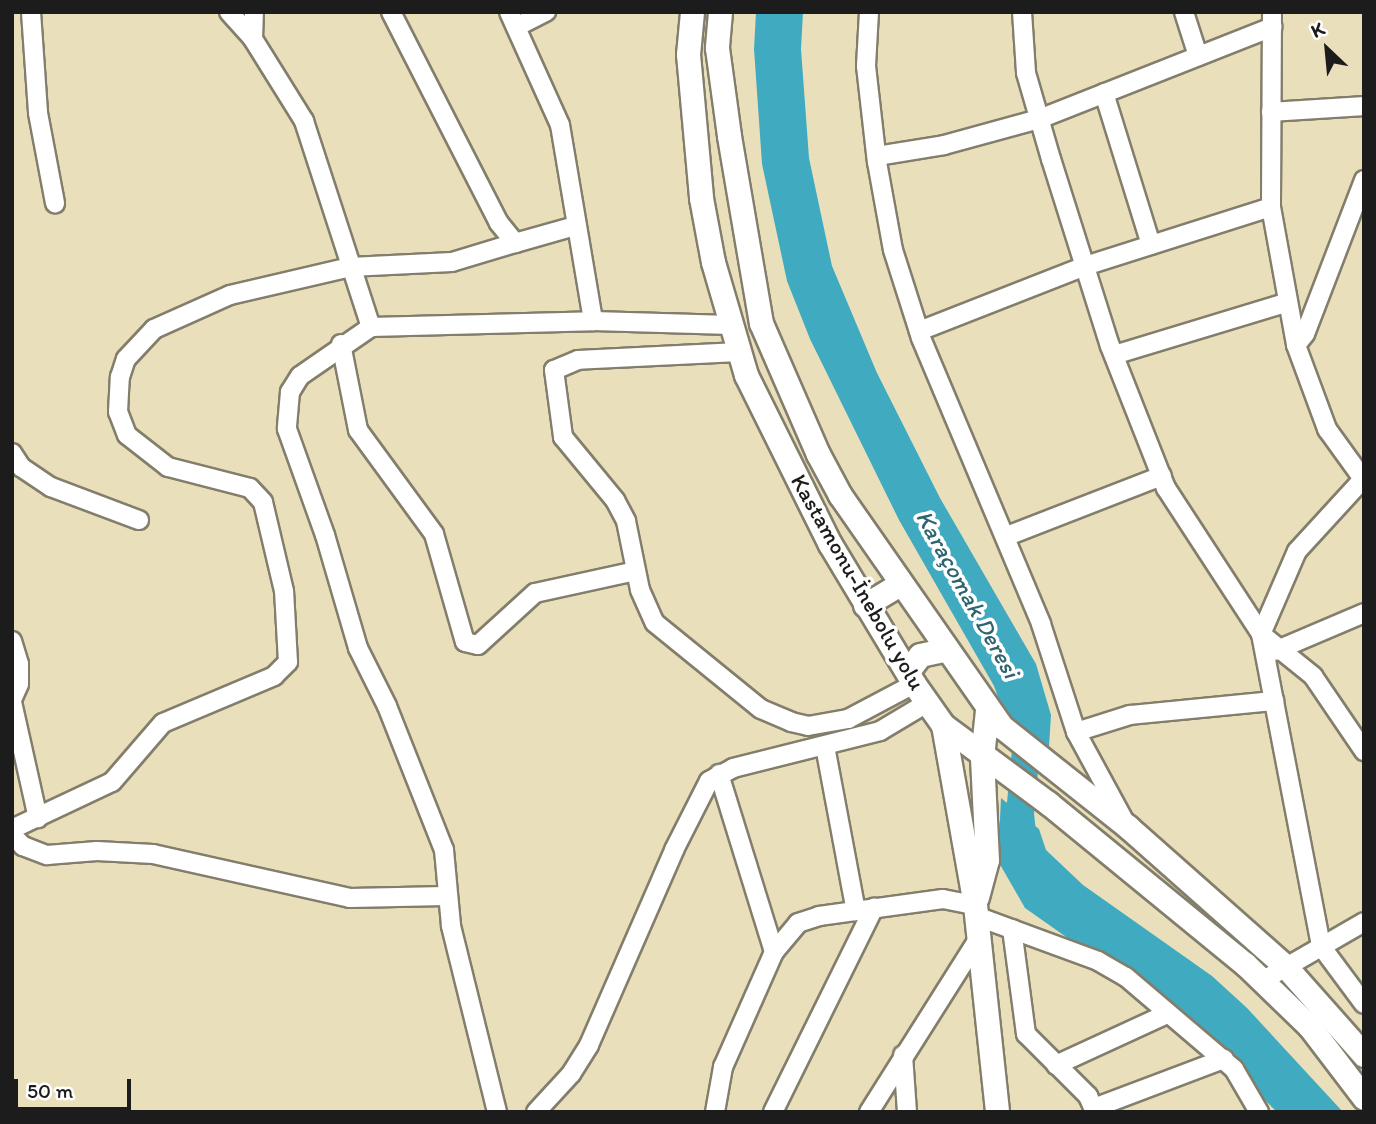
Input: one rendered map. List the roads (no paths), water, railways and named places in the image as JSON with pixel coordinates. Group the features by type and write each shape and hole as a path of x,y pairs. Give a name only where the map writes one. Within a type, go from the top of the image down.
{"main road":[{"name":"Kastamonu-İnebolu yolu","path":"692,12 688,54 701,198 731,325 746,375 865,606 943,725 1048,803 1262,981 1310,1027 1364,1098"},
{"path":"720,12 718,48 729,136 761,323 817,454 944,650 1002,727 1050,769 1128,827 1285,966 1364,1055"},
{"path":"865,606 900,584"},
{"path":"916,686 920,655 944,650"},
{"path":"977,920 987,860 987,710"},
{"path":"943,725 977,920 998,1112"}],"street":[{"path":"31,12 38,113 55,203"},
{"path":"229,12 253,39 304,121 370,327"},
{"path":"253,39 254,12"},
{"path":"390,12 499,223 515,243"},
{"path":"546,12 512,20 560,125 593,321"},
{"path":"869,12 866,66 877,156 893,250 919,331 1007,536 1076,732 1128,827"},
{"path":"1022,12 1026,73 1039,119 1114,355 1162,476 1204,551 1261,634 1285,650 1313,676 1364,751"},
{"path":"1184,12 1198,56"},
{"path":"877,156 944,145 1039,119 1198,56 1272,20 1271,207 1296,345 1327,429 1363,479 1297,551 1261,634 1321,946 1364,1004"},
{"path":"1104,93 1152,245"},
{"path":"1271,111 1364,106"},
{"path":"1296,345 1305,334 1364,180"},
{"path":"919,331 1085,266 1271,207"},
{"path":"12,830 112,782 163,723 274,676 288,662 284,591 263,502 250,488 168,467 128,435 118,412 120,377 126,359 154,330 187,312 230,295 350,267 452,262 575,226"},
{"path":"1114,355 1288,302"},
{"path":"497,1112 446,896 444,850 387,706 358,648 325,535 287,429 290,392 300,376 341,344 370,327 593,321 731,325"},
{"path":"341,344 358,430 435,534 465,642 478,645 535,593 636,571"},
{"path":"739,352 578,360 554,370 563,436 615,500 626,521 645,601 665,635 761,709 791,722 808,726 848,719 916,686"},
{"path":"12,453 22,467 43,482 139,520"},
{"path":"1007,536 1162,476"},
{"path":"1265,653 1285,650 1364,612"},
{"path":"12,641 19,664 19,684 12,701 38,818"},
{"path":"536,1112 571,1074 589,1045 703,790 719,774 880,731 916,686"},
{"path":"1076,732 1129,715 1274,701"},
{"path":"773,1112 865,910 825,746"},
{"path":"719,774 774,952"},
{"path":"12,835 23,846 47,855 97,850 153,854 350,898 446,896"},
{"path":"715,1112 723,1067 774,952 798,923 943,899 977,920 1012,929 1098,961 1126,977 1224,1059 1246,1083 1259,1112"},
{"path":"869,1112 977,920"},
{"path":"1262,981 1364,922"},
{"path":"1012,929 1023,1024 1035,1047 1088,1096 1095,1110 1224,1059"},
{"path":"1056,1065 1167,1014"},
{"path":"903,1055 907,1112"}],"water":[{"path":"756,12 803,12 801,49 809,158 832,266 877,373 940,498 1036,664 1051,715 1049,747 1002,708 994,686 899,520 810,339 787,281 762,164 754,49"},
{"path":"1001,798 1039,829 1046,850 1083,885 1212,976 1247,1008 1343,1112 1277,1112 1180,1017 1025,908 998,861"}],"waterway":[{"name":"Karaçomak Deresi","path":"1021,691 1028,729 1020,814 1024,852"}]}
